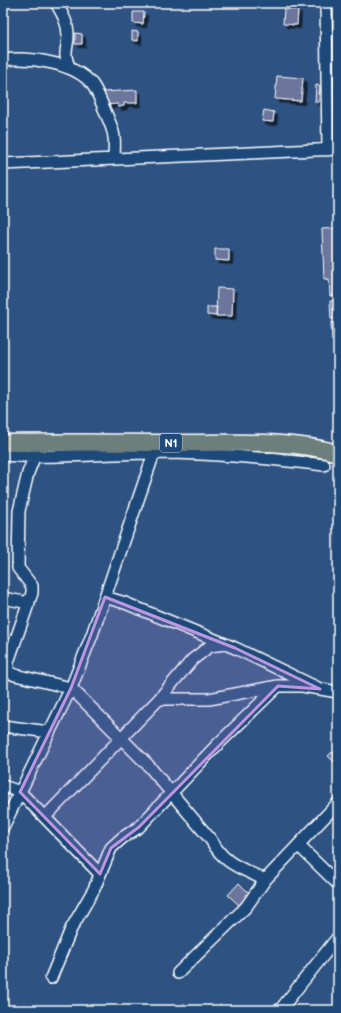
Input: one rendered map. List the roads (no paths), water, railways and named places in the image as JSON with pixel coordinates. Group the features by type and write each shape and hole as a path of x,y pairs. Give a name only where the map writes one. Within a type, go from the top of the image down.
{"highway":[{"name":"N1","path":"3,442 37,449 115,448 239,443 286,445 327,450 338,453"}],"street":[{"path":"56,3 68,28 65,56 70,68"},
{"path":"3,164 114,158 333,150 326,3"},
{"path":"3,60 30,60 52,63 70,68 80,73 91,83 96,91 114,137 114,158"},
{"path":"115,448 154,453 232,456 324,465"},
{"path":"3,454 37,449 28,473 19,511 18,568 32,586 29,603 8,662 8,672 71,688 148,765 211,840 218,853 237,868 265,880"},
{"path":"3,828 71,688 92,635 154,453"},
{"path":"105,597 125,603 225,644 320,689"},
{"path":"3,598 29,603"},
{"path":"45,817 159,699 192,660 210,646 225,644"},
{"path":"159,699 209,699 278,686 302,686 338,692"},
{"path":"50,978 71,929 94,889 111,848 122,838 139,827 216,746 278,686"},
{"path":"3,726 49,732"},
{"path":"3,786 20,792 100,874"},
{"path":"178,973 246,907 265,880 338,803"},
{"path":"298,845 338,884"},
{"path":"280,1010 338,937"}]}
